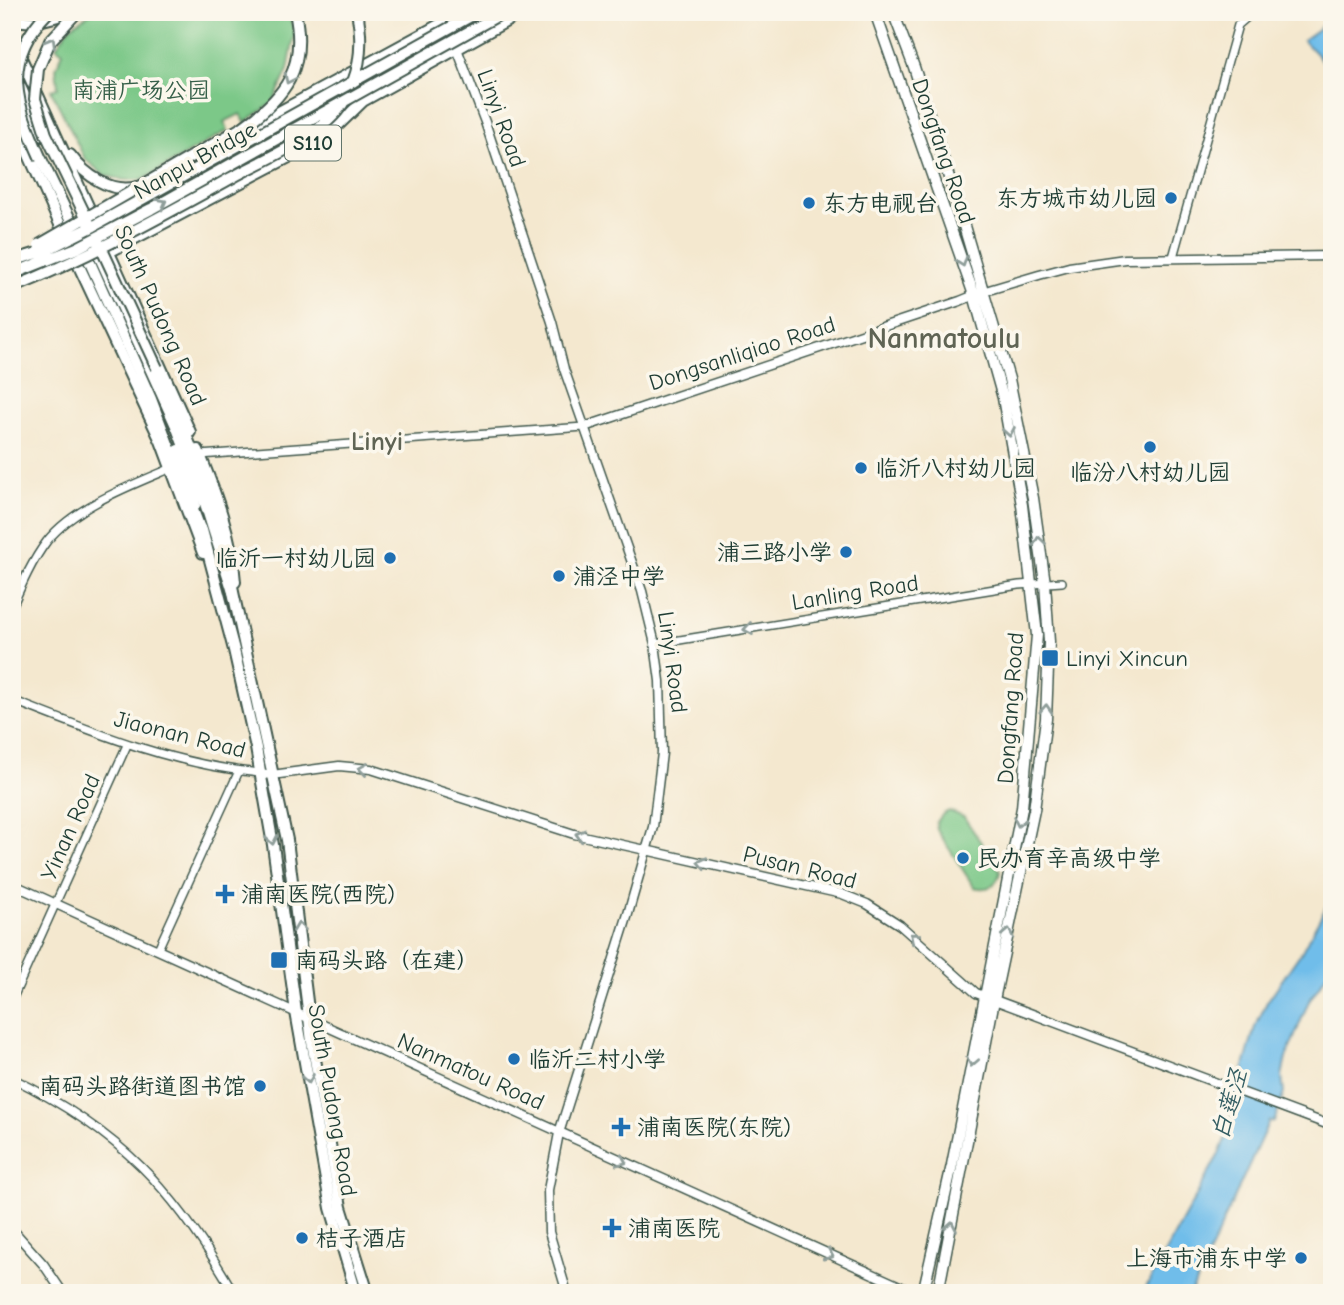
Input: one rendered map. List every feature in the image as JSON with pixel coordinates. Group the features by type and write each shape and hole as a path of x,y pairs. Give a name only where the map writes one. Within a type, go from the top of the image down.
{"main road":[{"path":"48,12 32,30 17,60 15,86 20,112 163,427 204,539"},
{"path":"12,20 35,22 75,12"},
{"path":"75,12 50,41 43,56 35,83 36,109 189,441 219,522 228,556 233,592"},
{"path":"14,267 67,230 243,127 265,111 281,95 296,64 299,31 295,12"},
{"path":"12,288 68,266 139,230 329,122 346,98 359,64 360,28 357,12"},
{"name":"S110","path":"56,135 74,161 92,176 115,188 134,188 445,17 463,12"},
{"name":"Nanpu Bridge","path":"14,267 94,226 478,12"},
{"name":"Nanpu Bridge","path":"14,267 77,248 504,12"},
{"name":"S110","path":"101,256 306,148 331,132 363,101 523,12"},
{"name":"Dongfang Road","path":"876,12 1009,379 1033,498 1045,583 1049,642 1046,719 1034,810 923,1293"},
{"name":"Dongfang Road","path":"893,12 947,170 1003,398 1023,505 1037,635 1022,808 939,1293"},
{"name":"South Pudong Road","path":"12,38 56,135 189,480 266,774 287,840 312,1042 341,1207 368,1293"},
{"name":"South Pudong Road","path":"12,68 200,455 224,524 234,568 237,620"},
{"name":"South Pudong Road","path":"12,92 76,221 101,256 177,428 203,497 233,592 266,774 296,1012 331,1208 356,1293"},
{"name":"South Pudong Road","path":"12,117 161,441 196,539 216,583"},
{"path":"14,267 70,247"}],"street":[{"path":"1173,257 1238,25 1253,12"},
{"name":"Linyi Road","path":"445,17 485,122 584,426 642,591 655,644 661,698 662,753 657,801 647,852 559,1133 548,1190 549,1232 567,1293"},
{"name":"Dongsanliqiao Road","path":"200,455 584,426 978,293 1069,267 1125,259 1332,256"},
{"path":"12,607 39,551 61,526 90,506 172,468"},
{"name":"Lanling Road","path":"655,644 1031,583 1062,582"},
{"name":"Jiaonan Road","path":"12,700 127,745 239,771 266,774"},
{"name":"Yinan Road","path":"12,1000 127,745"},
{"name":"Pusan Road","path":"266,774 327,767 371,769 565,831 647,852 815,886 855,898 900,925 976,993 1332,1126"},
{"path":"158,949 239,771"},
{"name":"Nanmatou Road","path":"12,884 915,1293"},
{"path":"12,1078 86,1120 138,1162 193,1225 234,1293"},
{"path":"12,1229 44,1265 62,1293"}],"green space":[{"name":"南浦广场公园","path":"92,12 288,12 295,32 288,70 273,103 245,122 240,114 224,122 228,130 142,180 124,180 104,175 85,159 51,90 58,88 56,68 63,52 56,47 70,27"},
{"path":"949,811 964,817 1000,871 991,886 974,887 937,830 936,823"}],"water":[{"path":"1332,19 1332,71 1303,40"},
{"path":"1332,896 1332,966 1308,1003 1286,1058 1282,1076 1284,1093 1274,1122 1269,1121 1191,1293 1143,1293 1220,1152 1231,1123 1234,1102 1255,1027 1267,1002 1302,951"}],"place":[{"name":"东方城市幼儿园","path":"1171,198"},
{"name":"东方电视台","path":"809,203"},
{"name":"临汾八村幼儿园","path":"1150,447"},
{"name":"临沂八村幼儿园","path":"861,468"},
{"name":"浦三路小学","path":"846,552"},
{"name":"临沂一村幼儿园","path":"390,558"},
{"name":"浦泾中学","path":"559,576"},
{"name":"Linyi Xincun","path":"1050,658"},
{"name":"民办育辛高级中学","path":"963,858"},
{"name":"浦南医院(西院)","path":"225,894"},
{"name":"南码头路（在建）","path":"279,960"},
{"name":"临沂二村小学","path":"514,1059"},
{"name":"南码头路街道图书馆","path":"260,1086"},
{"name":"浦南医院(东院)","path":"621,1127"},
{"name":"浦南医院","path":"612,1228"},
{"name":"桔子酒店","path":"302,1238"},
{"name":"上海市浦东中学","path":"1301,1258"}],"district":[{"name":"Nanmatoulu","path":"944,338"},
{"name":"Linyi","path":"377,441"}],"water label":[{"name":"白莲泾","path":"1229,1104"}]}
